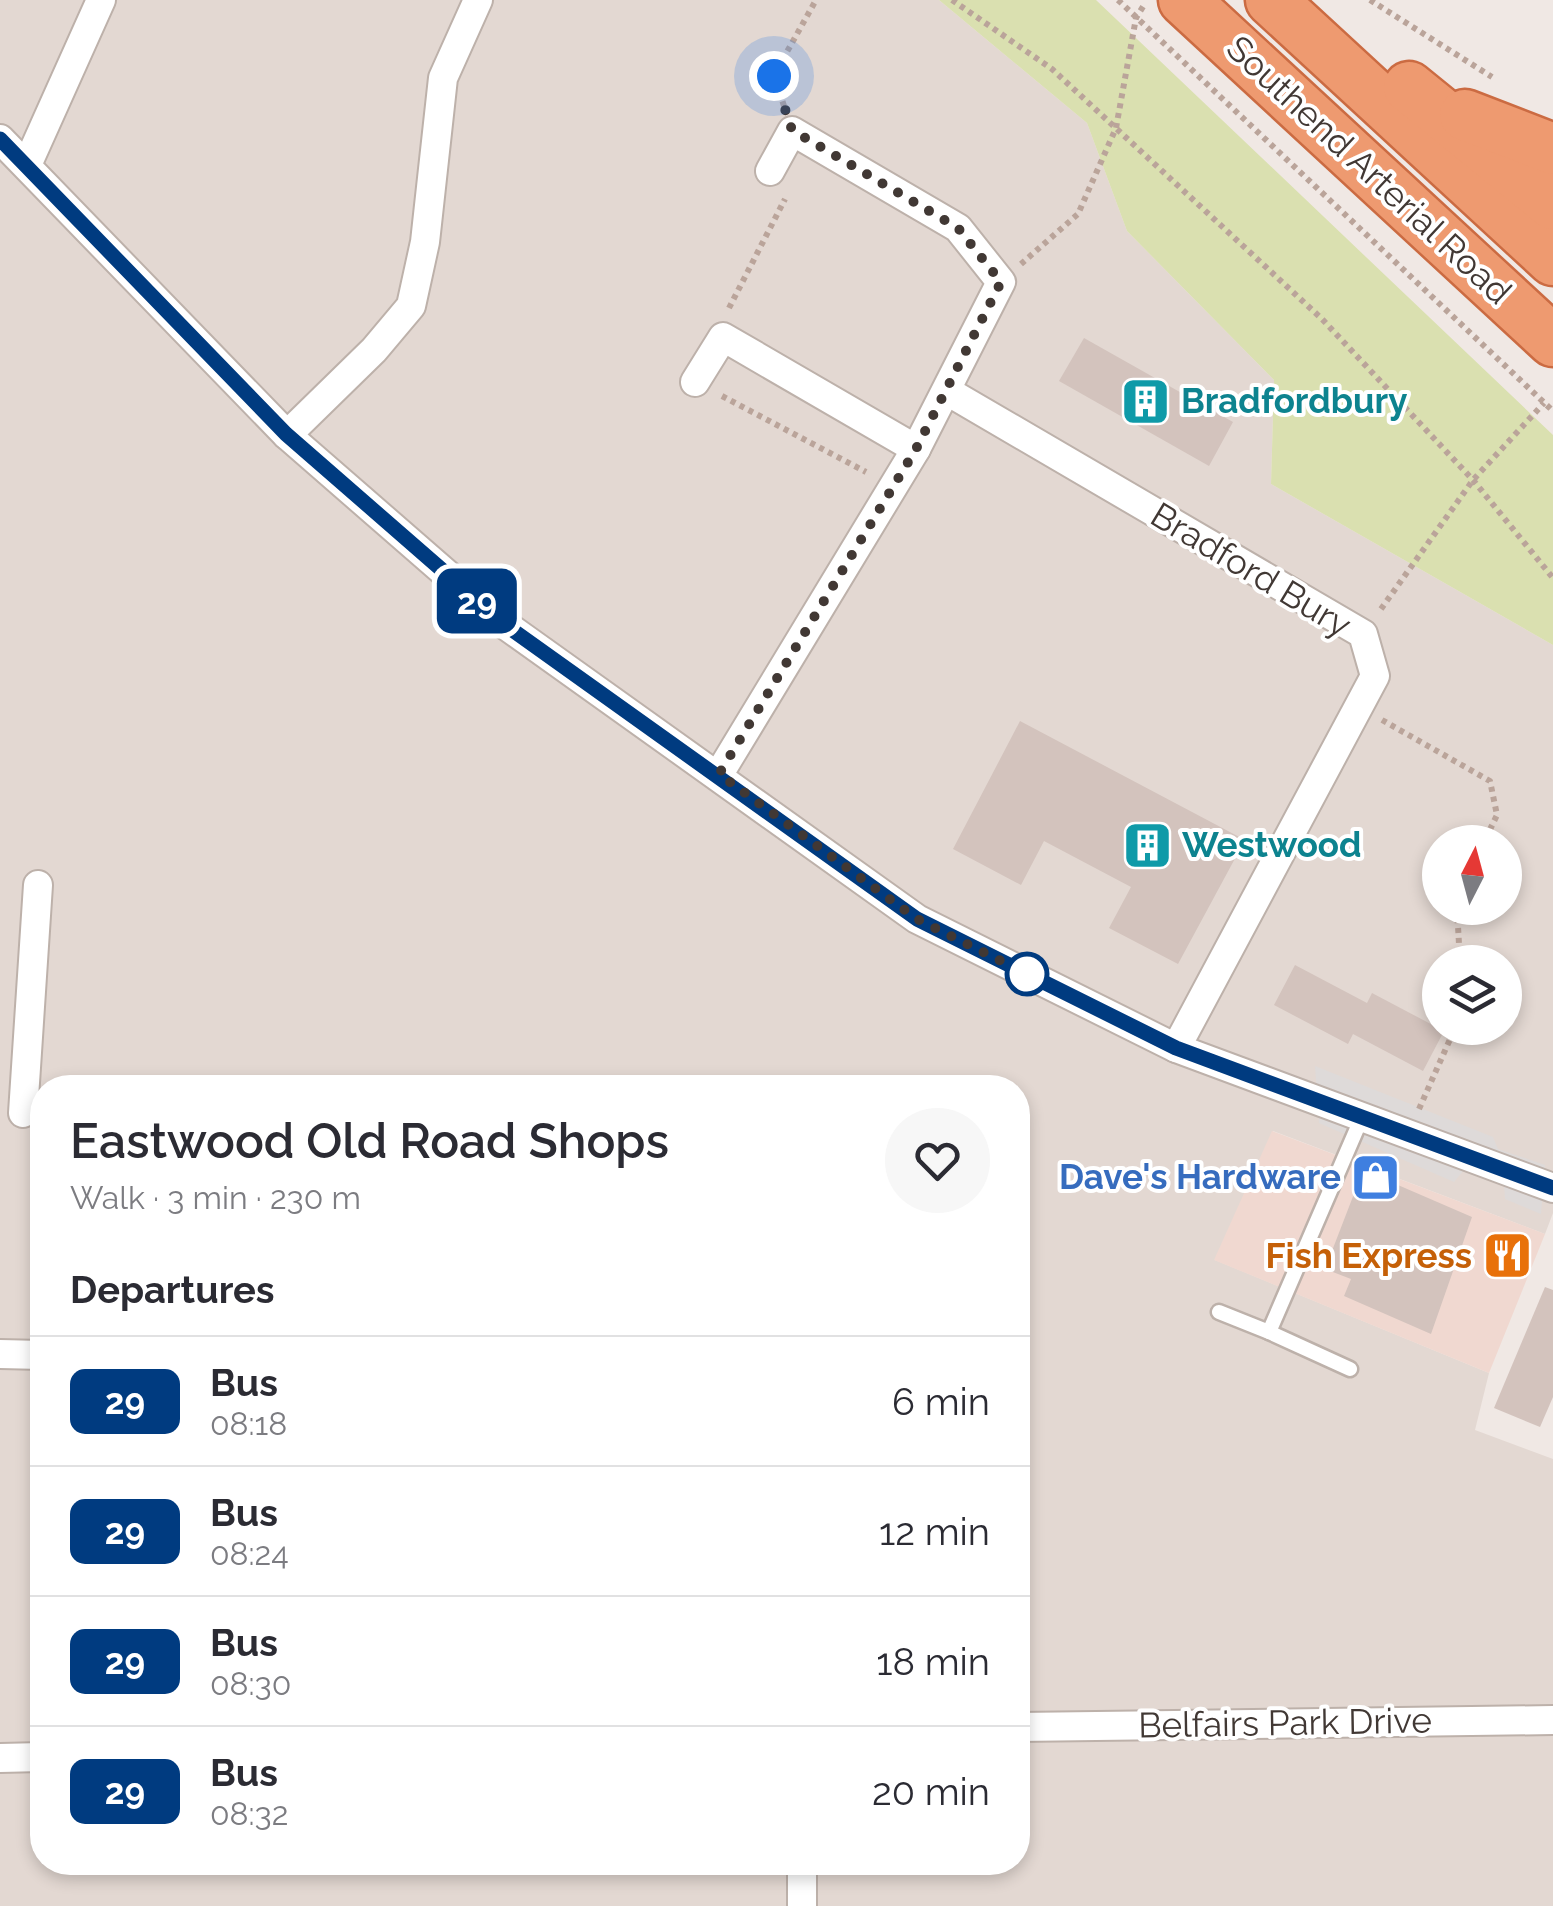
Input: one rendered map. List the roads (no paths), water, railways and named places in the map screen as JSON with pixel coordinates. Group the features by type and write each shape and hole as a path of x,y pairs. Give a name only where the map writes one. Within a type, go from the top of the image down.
{"highway":[{"name":"Southend Arterial Road","path":"1184,0 1553,341"},
{"path":"1271,0 1553,260"},
{"path":"1305,0 1553,204"},
{"path":"1423,99 1553,149"}],"street":[{"path":"27,165 101,0"},
{"path":"286,434 374,350 411,306 426,242 443,78 478,0"},
{"path":"719,774 916,449 1001,282 958,228 792,130 770,171"},
{"path":"0,139 286,434 504,624 917,919 1176,1048 1553,1188"},
{"path":"695,382 723,337 916,449"},
{"name":"Bradford Bury","path":"948,391 1362,634 1375,676 1176,1048"},
{"path":"22,1113 38,884"},
{"path":"0,1354 30,1354"},
{"name":"Belfairs Park Drive","path":"1030,1727 1553,1720"},
{"path":"0,1758 30,1757"},
{"path":"802,1875 802,1906"}],"lane":[{"path":"1269,1332 1362,1116"},
{"path":"1219,1312 1350,1369"}],"place":[{"name":"Bradfordbury","path":"1146,401"},
{"name":"Westwood","path":"1147,845"},
{"name":"Dave's Hardware","path":"1376,1177"},
{"name":"Fish Express","path":"1507,1256"}]}
